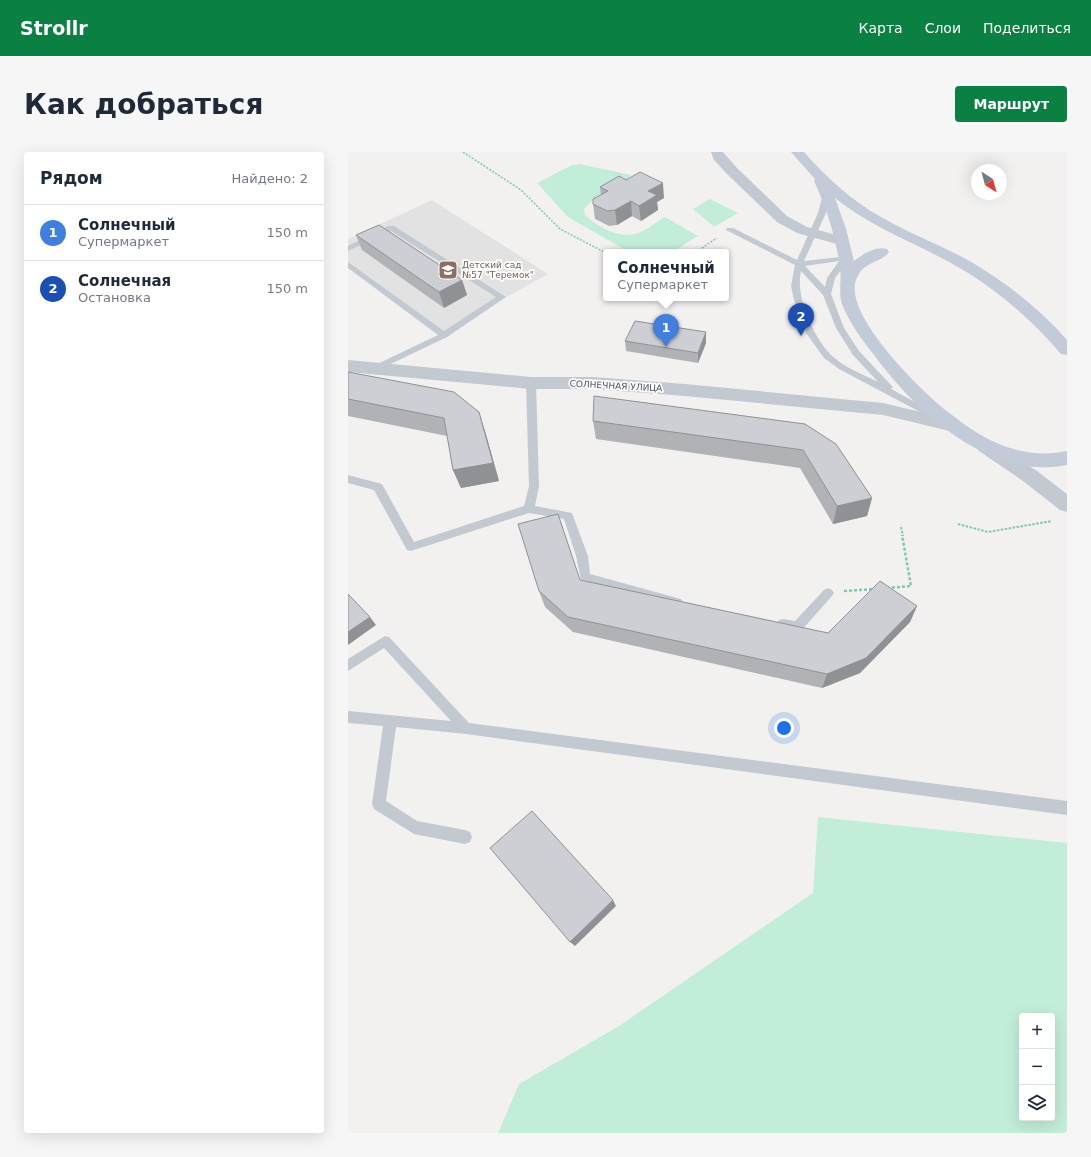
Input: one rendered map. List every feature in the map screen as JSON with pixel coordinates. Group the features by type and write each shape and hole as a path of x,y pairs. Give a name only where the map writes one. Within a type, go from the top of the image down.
{"main road":[{"path":"797,152 818,176 864,213 890,229 967,266 1014,298 1040,320 1067,350"},
{"path":"818,176 854,242"},
{"path":"854,242 892,249 933,249"},
{"path":"849,280 846,258 854,242"},
{"path":"846,258 892,249"},
{"path":"892,249 868,257 856,267 849,280 846,290 850,303 860,324 880,353 902,379 934,410 954,426 970,436 1007,453 1067,467"},
{"path":"898,396 902,379"},
{"path":"1040,461 1067,458"}],"street":[{"path":"717,152 719,157 732,171 782,219 813,233 854,242"},
{"name":"СОЛНЕЧНАЯ УЛИЦА","path":"348,366 531,383 593,384 685,390 883,409 954,426"},
{"path":"883,409 898,396"},
{"path":"970,436 1030,476 1063,513"}],"lane":[{"path":"827,192 822,213 799,264 796,276 795,286 798,300 810,333 827,356 842,367 954,426"},
{"path":"348,249 391,228 502,297 444,335 376,368"},
{"path":"730,230 799,264 827,294 840,328 856,353 898,396"},
{"path":"799,264 846,258"},
{"path":"827,294 831,278 846,258"},
{"path":"348,264 444,335"},
{"path":"529,509 534,486 531,383"},
{"path":"348,479 378,487 411,547 529,509 568,516 582,556 586,578 689,605"},
{"path":"774,623 797,627 828,593"},
{"path":"348,666 385,641 466,728"},
{"path":"348,717 466,728 1067,808"},
{"path":"390,722 379,804 414,827 465,836"}],"path":[{"path":"463,152 521,190 560,229 603,251"},
{"path":"701,249 730,230"},
{"path":"958,524 988,532 1063,513"},
{"path":"828,593 911,586 901,527"}],"shaded area":[{"name":"Детский сад №57 \"Теремок\"","path":"432,200 548,274 440,334 348,266 348,239"}],"green space":[{"path":"580,164 631,175 627,181 593,200 584,209 585,215 603,228 624,235 638,233 665,217 698,236 677,249 624,249 568,217 537,183 572,165"},
{"path":"710,199 738,213 714,227 693,209"},
{"path":"818,817 1067,843 1067,1133 498,1133 519,1084 619,1026 813,893"}],"building":[{"path":"640,172 663,183 648,191 657,195 639,206 631,201 615,210 607,211 593,204 593,199 608,191 600,187 619,176 626,180"},
{"path":"379,225 462,280 439,292 356,235"},
{"path":"635,321 706,332 698,353 625,341"},
{"path":"348,372 454,392 479,412 493,463 453,470 444,418 348,399"},
{"path":"594,396 805,424 836,444 872,498 837,506 803,450 593,421"},
{"path":"558,514 580,580 828,633 880,581 917,606 866,658 827,674 568,617 539,591 518,524"},
{"path":"348,594 370,617 348,632"},
{"path":"532,811 613,900 570,942 490,848"}],"place":[{"name":"Детский сад №57 \"Теремок\"","path":"448,270"},
{"name":"Солнечная","path":"801,336"},
{"name":"Солнечный","path":"666,347"}]}
